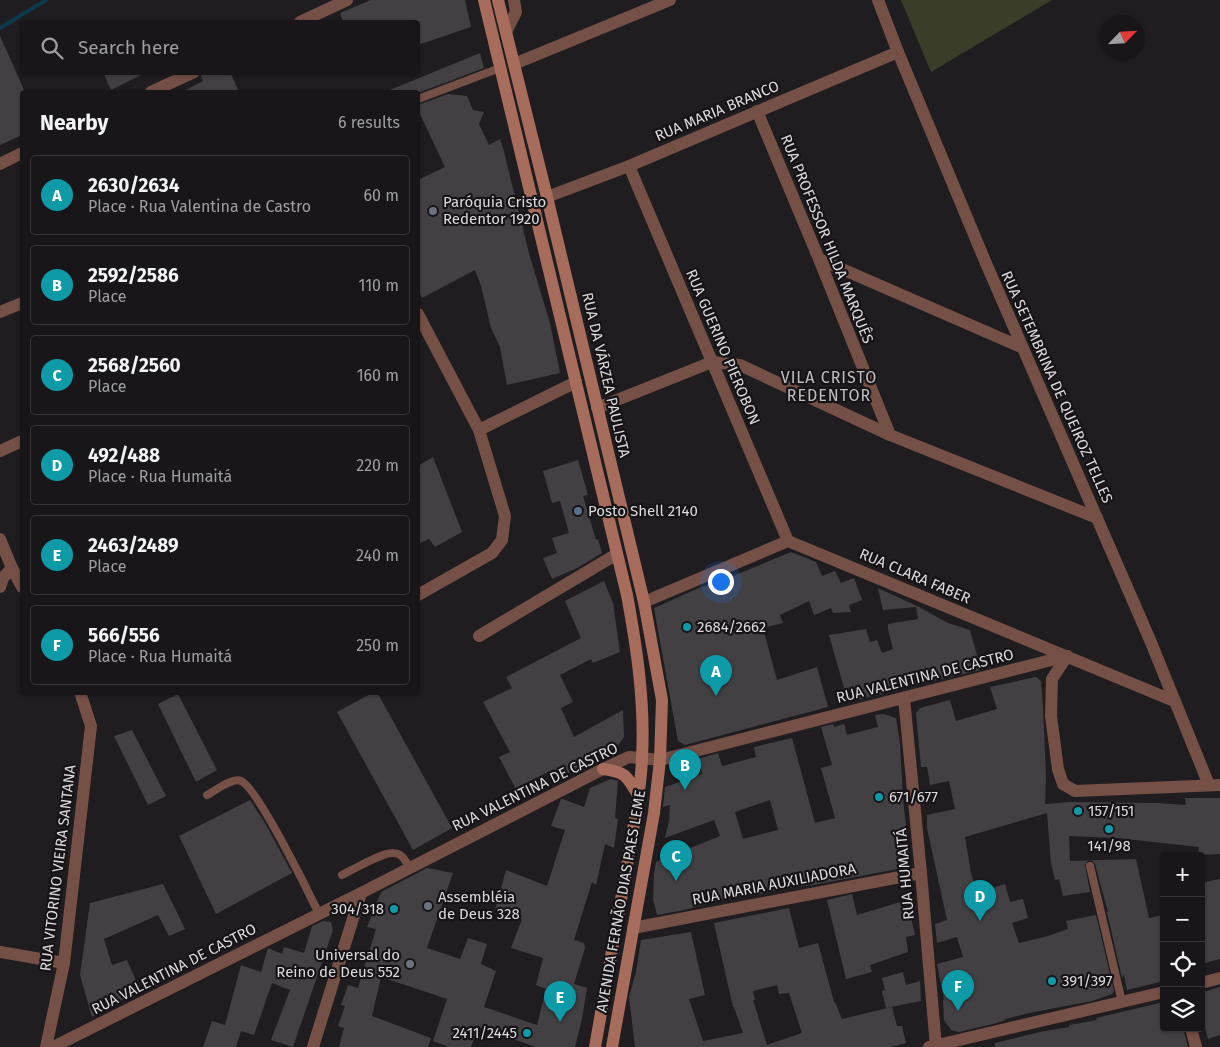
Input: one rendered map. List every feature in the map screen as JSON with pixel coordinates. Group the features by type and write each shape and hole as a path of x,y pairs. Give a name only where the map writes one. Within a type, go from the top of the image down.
{"main road":[{"name":"RUA DA VÁRZEA PAULISTA","path":"484,0 627,595 642,701 642,758"},
{"name":"RUA DA VÁRZEA PAULISTA","path":"498,0 644,602 662,700 660,760"},
{"name":"AVENIDA FERNÃO DIAS PAES LEME","path":"595,1047 617,925 638,795 642,758"},
{"name":"AVENIDA FERNÃO DIAS PAES LEME","path":"612,1047 654,813 660,760"},
{"path":"603,769 618,771 625,775 638,795"}],"street":[{"path":"304,20 347,0"},
{"path":"506,32 516,12 514,0"},
{"path":"514,64 670,0"},
{"name":"RUA SETEMBRINA DE QUEIROZ TELLES","path":"878,0 1022,347 1150,640 1174,701 1215,785"},
{"name":"RUA MARIA BRANCO","path":"547,197 629,166 898,52"},
{"path":"155,90 188,75"},
{"name":"RUA PROFESSOR HILDA MARQUÊS","path":"757,112 890,435"},
{"path":"0,164 20,154"},
{"name":"RUA GUERINO PIEROBON","path":"629,166 788,541"},
{"path":"819,259 1022,347"},
{"path":"0,312 20,304"},
{"path":"420,318 479,430 505,516 502,540 492,553 420,594"},
{"path":"597,408 712,362 740,365 890,435 1097,518"},
{"path":"479,430 576,382"},
{"path":"0,451 20,442"},
{"path":"0,540 20,583"},
{"path":"644,602 788,541"},
{"name":"RUA CLARA FABER","path":"788,541 1174,701"},
{"path":"479,636 617,554"},
{"path":"0,587 3,578 12,568"},
{"path":"1067,656 1052,679 1051,697 1051,716 1058,769 1063,784 1075,791 1215,785"},
{"name":"RUA VALENTINA DE CASTRO","path":"53,1047 629,757 660,760 1067,656"},
{"name":"RUA VITORINO VIEIRA SANTANA","path":"46,1047 64,962 91,726 81,695"},
{"name":"RUA HUMAITÁ","path":"904,698 921,873 934,1046"},
{"name":"RUA MARIA AUXILIADORA","path":"633,928 921,873"},
{"path":"313,1047 361,893"},
{"path":"0,952 64,962"},
{"path":"1205,982 1220,978"},
{"path":"934,1046 1160,993"},
{"path":"1193,1032 1196,1047"}],"lane":[{"path":"420,98 500,68"},
{"path":"206,795 234,780 242,781 249,787 278,833 319,914"},
{"path":"342,875 385,854 394,852 403,857 409,868"},
{"path":"1090,866 1122,1002"}],"green space":[{"path":"901,0 1052,0 931,72"}],"building":[{"path":"371,0 465,0 471,27 420,44 420,20 342,20 340,13"},
{"path":"0,36 24,90 20,90 20,136 0,145"},
{"path":"480,53 484,68 420,92 420,90 390,90"},
{"path":"104,75 141,75 111,90"},
{"path":"231,75 238,90 186,90 203,81 201,76"},
{"path":"448,94 467,96 473,110 484,112 479,124 489,145 500,139 530,257 550,323 560,373 507,385 500,347 491,328 481,286 475,270 422,298 420,293 420,179 445,167 420,114 420,104"},
{"path":"433,457 462,532 435,547 429,539 420,543 420,465"},
{"path":"578,460 588,495 583,496 596,540 598,539 602,553 579,567 552,579 543,558 557,553 552,538 569,533 560,501 552,503 543,471"},
{"path":"791,552 816,562 822,576 835,571 841,583 854,578 862,600 849,605 851,612 833,613 831,608 814,615 809,601 780,615 783,623 763,628 777,680 817,667 828,707 685,745 678,741 654,608 701,587 719,582"},
{"path":"604,581 613,603 620,652 593,663 591,659 560,675 573,702 561,708 574,737 623,710 624,737 617,747 559,778 554,769 526,783 529,791 519,795 499,757 510,752 483,702 512,688 506,677 581,638 565,601"},
{"path":"878,588 919,607 948,623 970,630 981,670 916,685 899,686 899,690 848,702 829,635 866,629 870,642 877,640 882,653 893,649 888,624 918,619 916,607 883,610"},
{"path":"1036,677 1041,681 1046,776 1045,804 1069,802 1186,805 1185,798 1220,798 1220,854 1205,855 1205,852 1198,852 1199,847 1117,838 1069,836 1070,861 1089,860 1085,865 1090,892 1063,896 1059,879 1055,880 1051,863 1047,813 965,837 971,873 977,893 1005,884 1010,902 1023,899 1028,918 1012,923 1019,943 1068,929 1066,921 1096,915 1114,991 1112,994 1092,1001 1029,1013 959,1032 951,1030 944,1020 944,1000 937,964 963,957 957,937 937,943 935,924 947,920 927,828 927,815 955,809 949,781 930,785 927,767 921,767 916,713 920,708 950,700 956,721 997,709 990,687"},
{"path":"179,695 217,770 196,782 158,704"},
{"path":"368,695 379,695 452,828 413,850 337,712"},
{"path":"883,714 896,718 900,743 903,799 910,861 898,869 813,885 784,888 758,895 729,898 657,915 653,899 656,862 720,836 714,820 665,838 670,805 663,807 665,787 702,774 698,759 718,753 722,766 756,757 754,747 792,738 815,823 835,818 821,768 832,765 821,727 833,724 834,727 844,724 847,735 878,727 875,715","holes":["770,800 778,830 743,839 735,812"]},
{"path":"132,730 166,796 148,805 114,736"},
{"path":"611,779 618,781 615,818 618,819 614,848 605,844 596,885 592,882 574,940 584,943 585,948 574,984 587,988 575,1047 536,1047 478,1027 471,1047 449,1047 433,1041 447,999 381,977 372,1016 431,1038 428,1047 339,1047 344,1028 338,1026 345,1006 341,1005 348,985 358,988 376,929 367,927 381,892 427,868 453,873 427,948 460,959 468,938 487,944 481,964 496,971 484,1007 537,1025 546,989 536,985 543,958 511,948 522,919 495,910 506,870 547,886 565,830 551,826 561,799 584,807 590,788"},
{"path":"250,800 265,823 292,873 216,914 179,836"},
{"path":"1136,859 1149,918 1160,916 1160,982 1127,990 1124,975 1122,978 1108,912 1095,864 1090,860"},
{"path":"1220,879 1220,959 1205,963 1205,897 1205,882"},
{"path":"163,884 185,929 169,936 158,915 104,939 112,965 127,960 140,990 92,1017 80,975 90,903"},
{"path":"852,894 857,915 907,900 915,935 906,937 908,952 870,965 872,972 846,979 827,900"},
{"path":"789,908 799,948 818,943 834,1002 842,1019 892,1007 897,1026 902,1026 906,1043 891,1047 635,1047 629,997 636,972 641,940 691,932 705,995 689,999 703,1041 743,1033 733,1007 714,923","holes":["777,985 779,994 789,993 802,1033 767,1045 753,1000 755,1000 753,991"]},
{"path":"323,921 331,922 333,930 293,1047 271,1040 290,990 272,983 254,1035 241,1031 236,1047 203,1047 212,1021 225,1025 241,965 261,972 268,948 282,954 284,947 304,953 312,926"},
{"path":"903,972 906,985 920,981 921,1001 886,1008 882,991 885,990 882,978"},
{"path":"1220,987 1220,1035 1208,1039 1205,1028 1205,991"},
{"path":"1160,1003 1160,1032 1184,1032 1188,1047 995,1047 995,1043 1069,1027 1069,1025 1097,1020 1096,1018"}],"waterway":[{"path":"0,28 46,0"}],"place":[{"name":"Paróquia Cristo Redentor 1920","path":"433,211"},
{"name":"Posto Shell 2140","path":"578,511"},
{"name":"2684/2662","path":"687,627"},
{"name":"2630/2634","path":"716,696"},
{"name":"2592/2586","path":"685,790"},
{"name":"671/677","path":"879,797"},
{"name":"157/151","path":"1078,811"},
{"name":"141/98","path":"1109,829"},
{"name":"2568/2560","path":"676,881"},
{"name":"Assembléia de Deus 328","path":"428,906"},
{"name":"304/318","path":"394,909"},
{"name":"492/488","path":"980,921"},
{"name":"Universal do Reino de Deus 552","path":"410,964"},
{"name":"391/397","path":"1052,981"},
{"name":"566/556","path":"958,1011"},
{"name":"2463/2489","path":"560,1022"},
{"name":"2411/2445","path":"527,1033"}],"district":[{"name":"VILA CRISTO REDENTOR","path":"829,386"}]}
